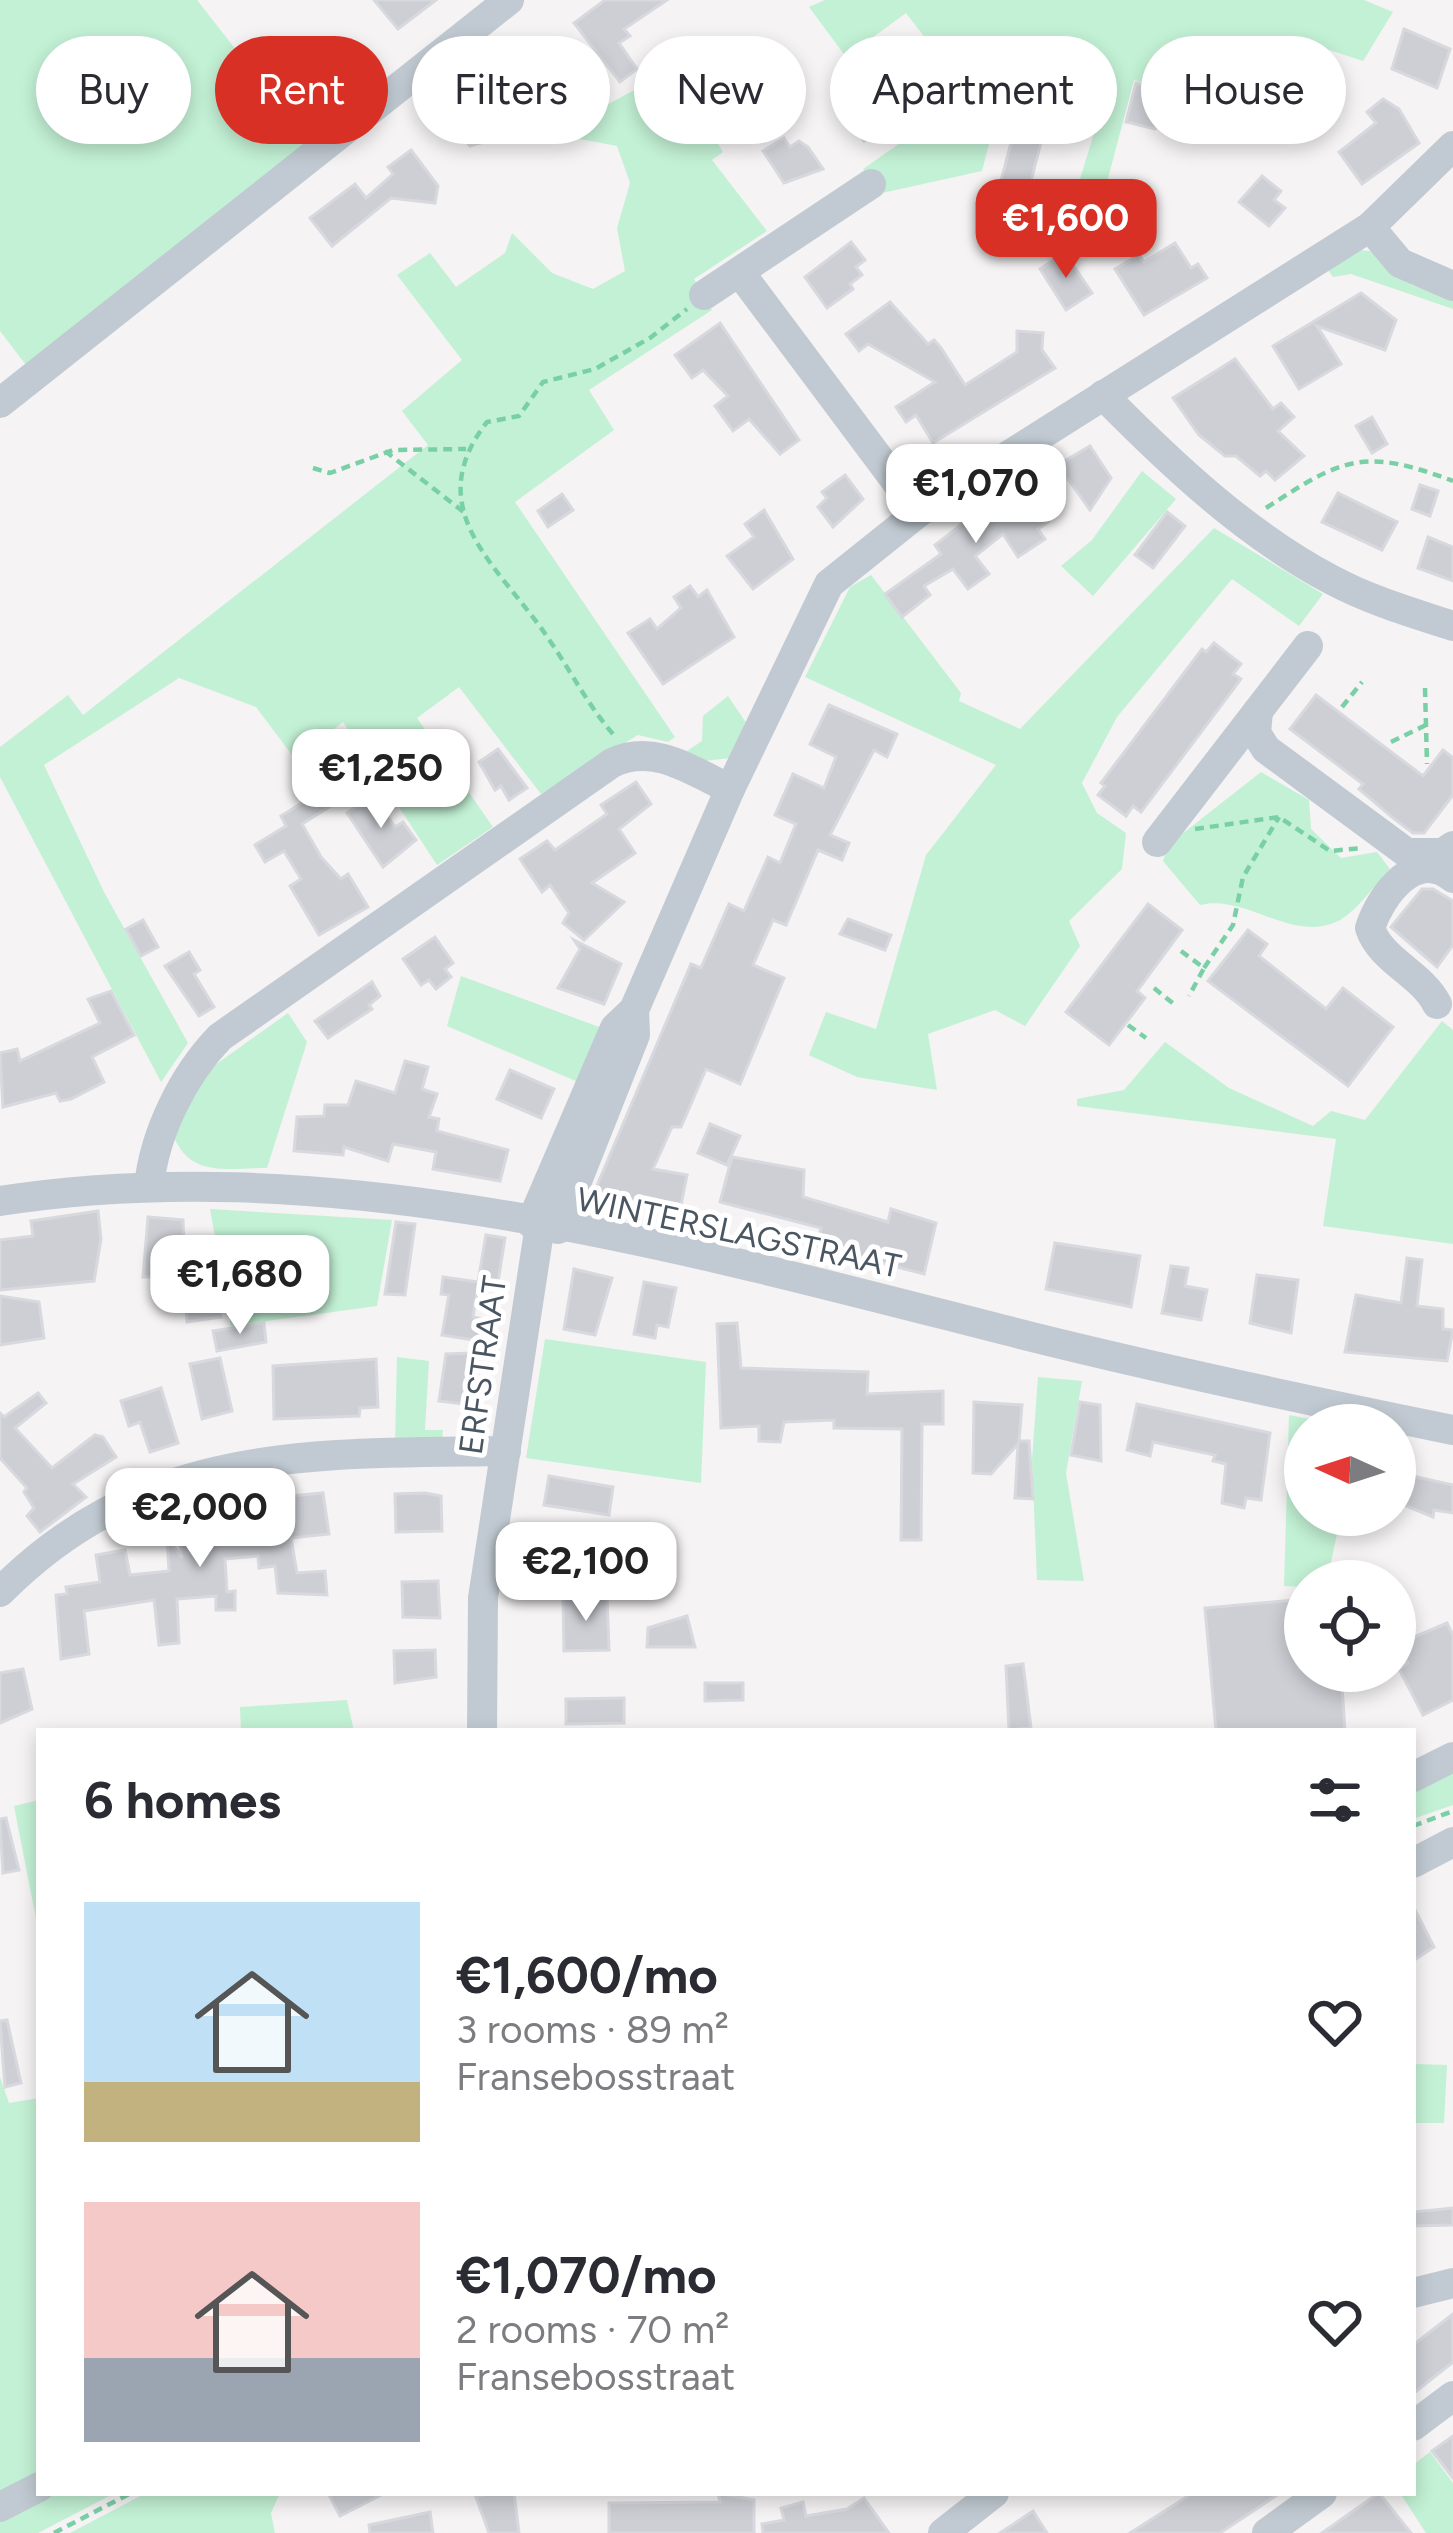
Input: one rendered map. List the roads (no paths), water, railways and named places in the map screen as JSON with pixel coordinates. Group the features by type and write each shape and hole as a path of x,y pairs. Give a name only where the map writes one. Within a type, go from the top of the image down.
{"street":[{"path":"0,404 509,0"},
{"name":"ERFSTRAAT","path":"482,1728 483,1598 543,1226 635,1035 634,1010 730,789 829,584 919,512 1370,226 1453,146"},
{"path":"704,296 871,184"},
{"path":"1370,226 1400,263 1453,286"},
{"path":"741,274 919,512"},
{"path":"1103,395 1183,476 1288,551 1333,580 1453,626"},
{"path":"1166,831 1308,646"},
{"path":"1258,711 1256,733 1266,749 1407,854 1443,854 1453,846"},
{"path":"148,1187 151,1166 186,1079 220,1037 612,763 638,752 657,755 730,789"},
{"path":"1437,1004 1428,986 1375,944 1370,928 1405,873 1422,866 1442,868 1453,878"},
{"name":"WINTERSLAGSTRAAT","path":"0,1201 148,1187 254,1186 344,1194 543,1226 751,1267 1171,1372 1453,1430"},
{"path":"0,1592 68,1535 130,1499 189,1477 251,1461 506,1450"},
{"path":"1416,1775 1453,1756"},
{"path":"1416,1862 1453,1843"},
{"path":"1416,2292 1453,2283"},
{"path":"1416,2424 1453,2396"},
{"path":"0,2507 36,2489"},
{"path":"943,2533 990,2496"},
{"path":"1268,2533 1318,2496"}]}
